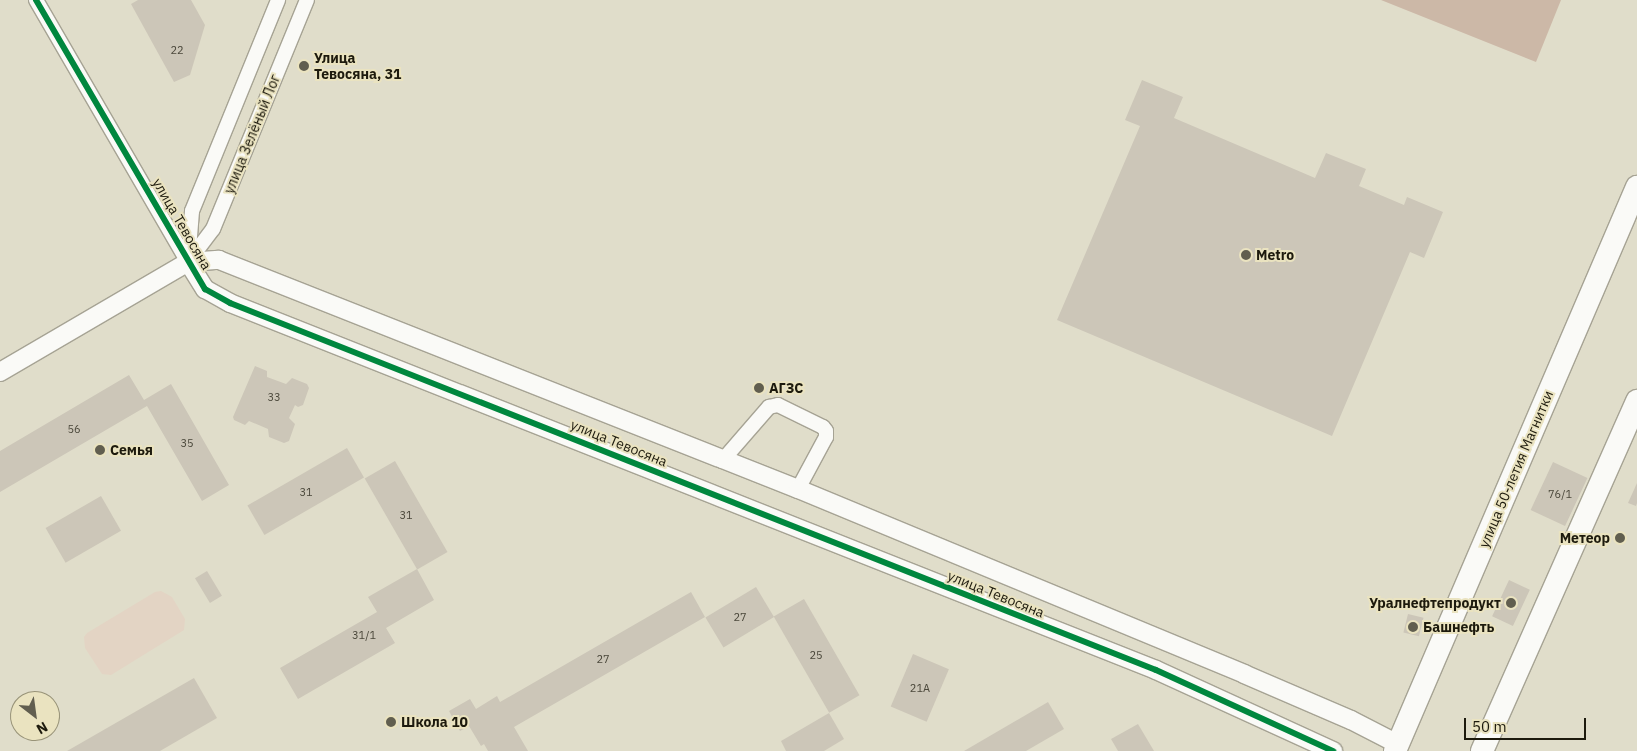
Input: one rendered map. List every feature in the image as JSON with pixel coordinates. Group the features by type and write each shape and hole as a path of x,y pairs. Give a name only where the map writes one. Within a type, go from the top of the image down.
{"main road":[{"name":"улица 50-летия Магнитки","path":"1396,747 1637,187"},
{"path":"1482,751 1637,401"}],"street":[{"name":"улица Тевосяна","path":"36,0 205,289 230,303 1156,670 1333,751"},
{"name":"улица Зелёный Лог","path":"188,262 192,211 278,0"},
{"name":"улица Зелёный Лог","path":"0,372 188,262 213,228 307,0"},
{"name":"улица Тевосяна","path":"188,262 219,260 722,461 798,489 1351,720 1396,747"},
{"path":"722,461 769,407 778,405 822,427 826,432 826,437 798,489"}],"shaded area":[{"path":"1381,0 1561,0 1536,62"},
{"path":"161,591 172,597 185,619 184,630 111,675 102,674 85,648 84,637 87,633 155,592"}],"building":[{"path":"138,0 191,0 205,25 190,75 174,82 131,4"},
{"name":"Metro","path":"1142,80 1183,97 1174,118 1315,178 1326,153 1366,169 1359,186 1404,205 1407,197 1443,212 1424,258 1410,252 1332,436 1057,320 1140,126 1125,120"},
{"path":"255,366 267,371 267,377 286,384 292,378 307,384 309,388 303,405 298,407 295,405 289,418 295,424 289,441 284,443 269,437 268,429 249,421 245,425 234,420 233,417"},
{"path":"129,375 144,400 171,384 229,485 202,501 147,406 0,492 0,451"},
{"path":"347,448 364,477 264,535 247,506"},
{"path":"395,461 448,552 417,569 365,478"},
{"path":"1553,462 1587,478 1565,526 1531,510"},
{"path":"1637,483 1637,503 1636,506 1628,503"},
{"path":"101,496 121,531 66,563 46,528"},
{"path":"417,569 434,600 386,628 395,643 298,699 280,668 377,612 368,597"},
{"path":"207,571 222,596 210,603 195,578"},
{"name":"Уралнефтепродукт","path":"1509,580 1530,590 1513,626 1492,616"},
{"path":"756,587 774,617 723,647 705,617"},
{"path":"691,592 705,617 514,727 528,751 488,751 484,744 481,746 469,726 460,731 449,711 470,699 476,709 497,696 500,702"},
{"path":"804,599 860,695 829,713 774,616"},
{"path":"1408,614 1424,618 1419,636 1403,632"},
{"path":"913,654 949,669 927,722 891,706"},
{"path":"194,678 217,718 160,751 67,751"},
{"path":"1048,702 1064,729 1026,751 964,751"},
{"path":"829,713 844,739 824,751 786,751 781,741"},
{"path":"1138,724 1154,751 1118,751 1111,739"}],"cycle path":[{"path":"36,0 205,289 230,303 1156,670 1333,751"}],"place":[{"name":"Улица Тевосяна, 31","path":"304,66"},
{"name":"Metro","path":"1246,255"},
{"name":"АГЗС","path":"759,388"},
{"name":"Семья","path":"100,450"},
{"name":"Метеор","path":"1620,538"},
{"name":"Уралнефтепродукт","path":"1511,603"},
{"name":"Башнефть","path":"1413,627"},
{"name":"Школа 10","path":"391,722"}]}
